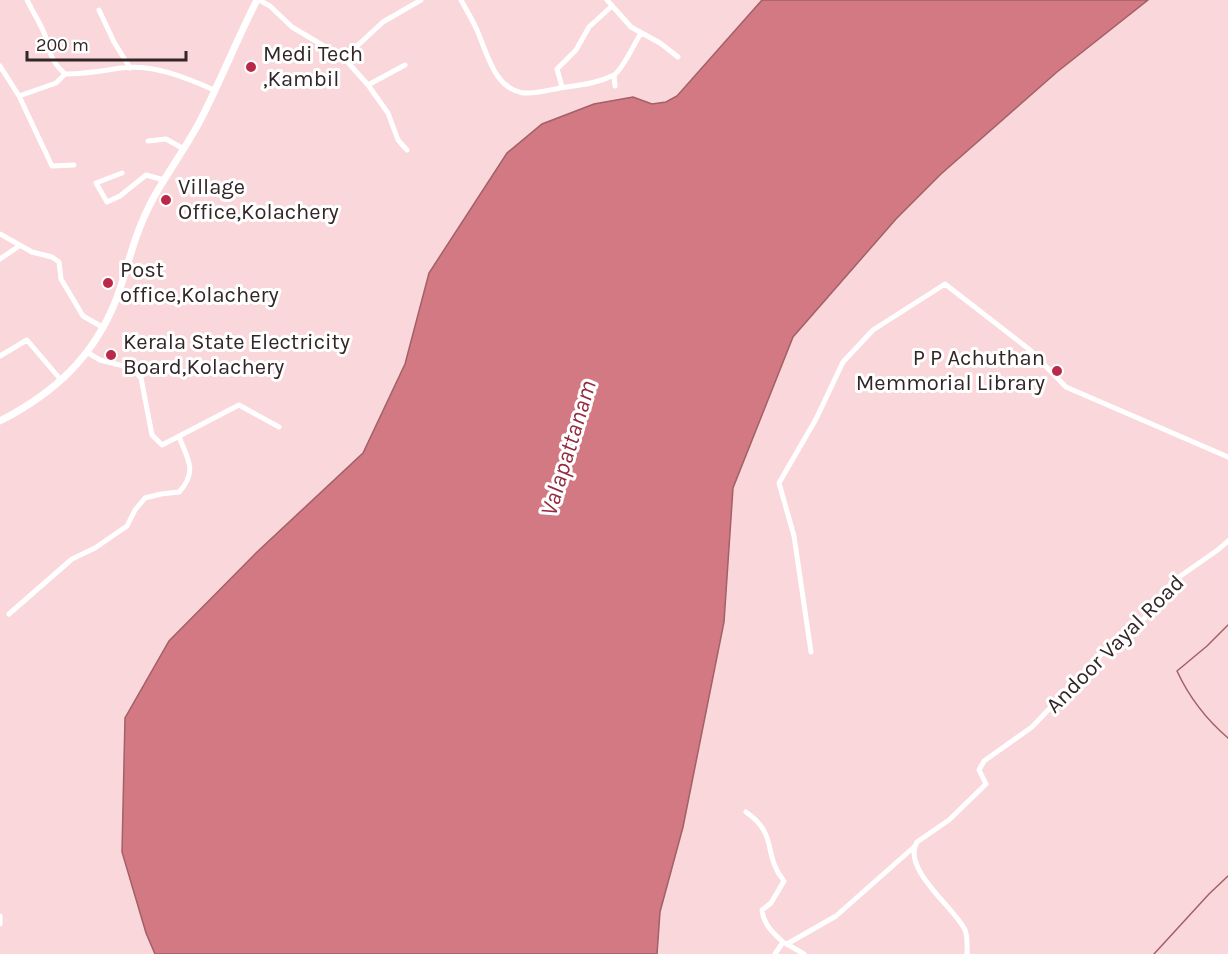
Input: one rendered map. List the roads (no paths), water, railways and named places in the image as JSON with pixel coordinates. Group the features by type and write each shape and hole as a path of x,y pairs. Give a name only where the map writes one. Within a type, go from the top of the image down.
{"main road":[{"path":"0,421 47,393 88,353 104,328 117,298 142,222 164,180 201,120 258,0"}],"street":[{"path":"27,0 40,25 54,63 65,74 155,68 214,90"},
{"path":"258,0 270,6 292,27 344,58 368,85 388,113 398,140 407,150"},
{"path":"344,58 383,22 420,0"},
{"path":"461,0 477,29 494,71 503,82 523,93 594,83 614,75 621,70 641,33"},
{"path":"607,0 631,27 660,43 678,57"},
{"path":"562,87 557,69 560,64 576,50 589,27 612,6"},
{"path":"99,10 114,42 130,68"},
{"path":"368,85 405,64"},
{"path":"0,66 19,96 52,166 74,165"},
{"path":"19,96 56,83 65,74"},
{"path":"614,75 615,86"},
{"path":"148,141 166,139 184,148"},
{"path":"122,173 96,183 106,202 120,196 146,175 164,180"},
{"path":"0,234 19,246 52,257 58,262 61,279 83,316 104,328"},
{"path":"0,259 19,246"},
{"path":"811,652 794,536 778,483 816,419 843,362 873,330 945,284 1030,350 1066,387 1228,457"},
{"path":"0,356 27,340 61,380"},
{"path":"88,353 100,360 132,368 141,378 152,435 162,445 239,405 279,427"},
{"path":"9,614 72,559 94,548 127,525 145,498 180,492 186,486 191,470 179,437"},
{"name":"Andoor Vayal Road","path":"914,847 923,836 949,820 965,806 986,784 979,770 984,761 1032,727 1112,643 1131,632 1143,620 1172,582 1228,541"},
{"path":"746,812 764,828 770,844 772,862 784,881 771,903 762,910 762,916 769,927 785,943 804,954"},
{"path":"775,954 785,943 836,916 914,847"},
{"path":"914,847 914,856 934,893 958,919 966,932 968,954"},
{"path":"0,916 0,924"}],"water":[{"name":"Valapattanam","path":"762,0 1148,0 1057,72 941,174 896,219 793,337 733,488 724,622 683,827 660,912 657,954 155,954 146,933 122,852 125,718 169,641 257,552 363,453 405,364 429,273 507,153 542,124 594,104 633,97 652,104 666,102 677,96"}],"waterway":[{"path":"1228,625 1177,671 1199,708 1228,738"},
{"path":"1154,954 1228,876"}],"place":[{"name":"Medi Tech ,Kambil","path":"251,67"},
{"name":"Village Office,Kolachery","path":"166,200"},
{"name":"Post office,Kolachery","path":"108,283"},
{"name":"Kerala State Electricity Board,Kolachery","path":"111,355"},
{"name":"P P Achuthan Memmorial Library","path":"1057,371"}]}
